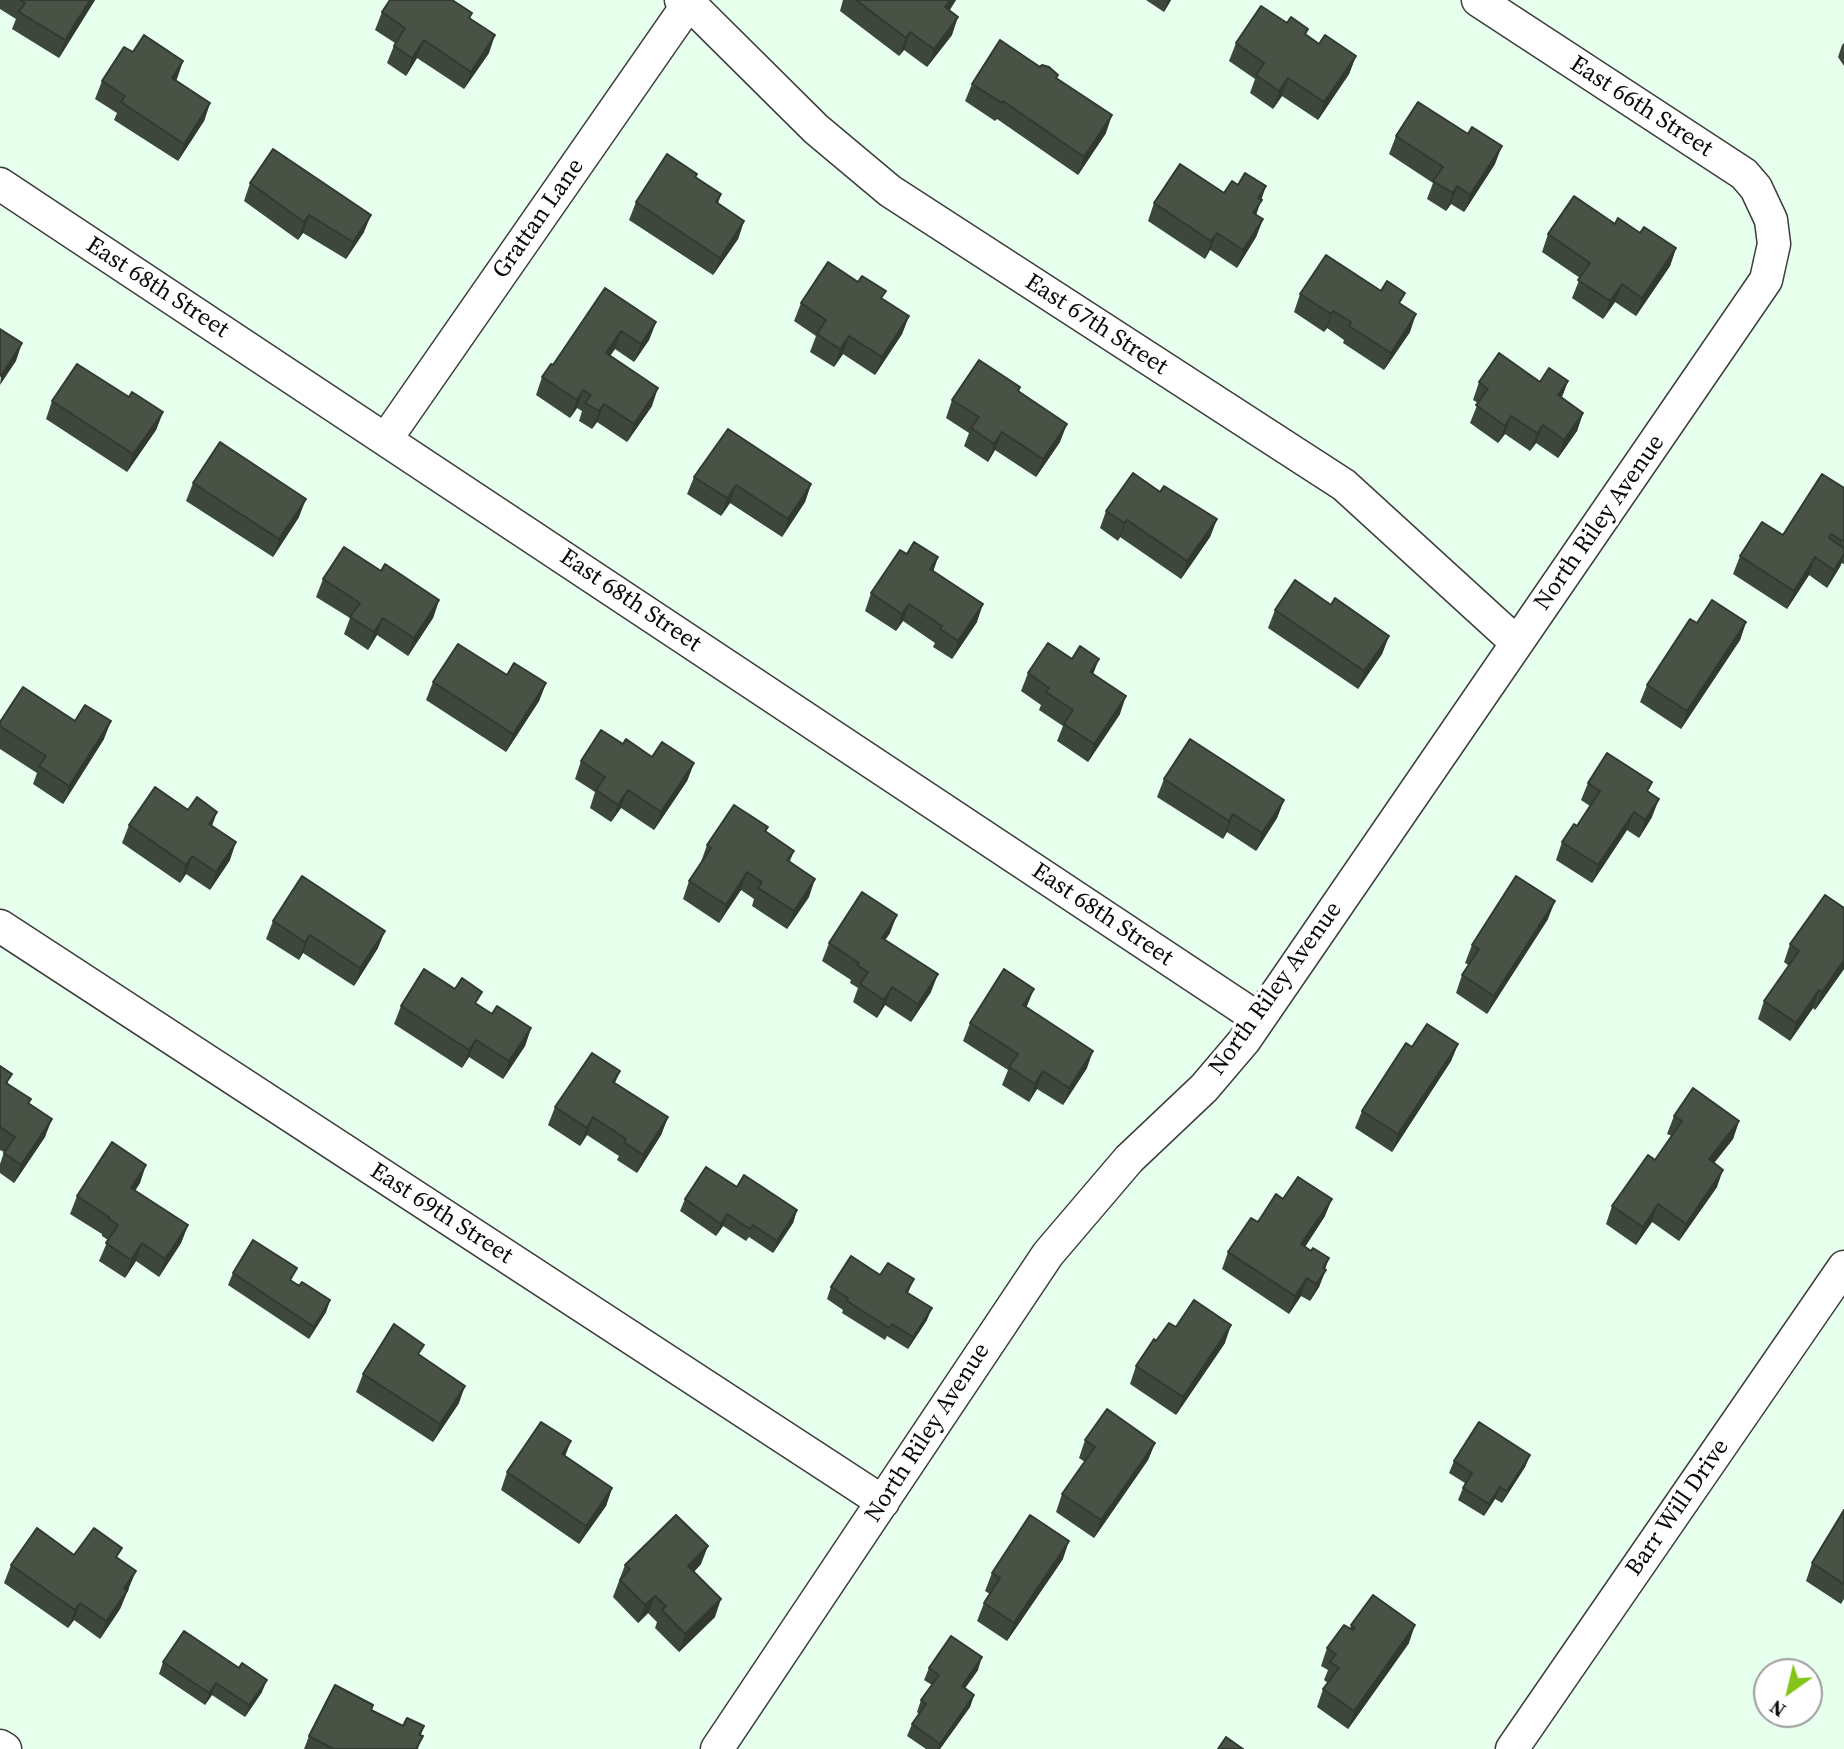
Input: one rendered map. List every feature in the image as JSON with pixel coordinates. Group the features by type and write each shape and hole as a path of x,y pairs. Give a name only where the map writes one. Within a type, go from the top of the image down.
{"street":[{"name":"East 66th Street","path":"1478,0 1744,174 1756,188 1768,213 1773,238"},
{"name":"Grattan Lane","path":"386,439 687,1"},
{"name":"East 67th Street","path":"687,1 816,129 891,191 1343,485 1517,643"},
{"name":"East 68th Street","path":"0,184 1259,1019"},
{"name":"North Riley Avenue","path":"717,1749 1048,1254 1129,1159 1218,1073 1259,1019 1756,298 1770,269 1773,238"},
{"name":"East 69th Street","path":"0,926 883,1502"},
{"name":"Barr Will Drive","path":"1512,1749 1844,1266"},
{"path":"0,1745 5,1749"}],"building":[{"path":"20,0 90,0 65,40 19,12 25,3"},
{"path":"390,0 452,0 472,13 469,18 495,35 471,72 424,40 412,58 394,46 405,28 382,12"},
{"path":"856,0 950,0 945,7 958,17 934,49 910,32 906,38"},
{"path":"1261,6 1287,23 1291,17 1308,29 1305,34 1319,44 1325,35 1356,56 1324,102 1288,78 1279,91 1256,75 1264,63 1236,43"},
{"path":"144,35 183,61 172,78 210,103 184,144 121,102 125,96 102,81 124,47 133,52"},
{"path":"1000,40 1040,67 1049,67 1058,75 1056,78 1112,115 1084,157 1003,101 1002,103 972,84"},
{"path":"1418,102 1468,134 1472,127 1502,146 1470,195 1457,186 1453,193 1433,181 1443,167 1396,136"},
{"path":"273,149 371,215 353,242 309,215 304,222 250,183"},
{"path":"667,154 721,194 716,202 744,221 720,258 636,202"},
{"path":"1180,164 1224,193 1232,181 1238,185 1245,173 1266,186 1258,198 1262,200 1253,213 1263,219 1243,250 1217,233 1211,241 1154,203"},
{"path":"1574,196 1615,224 1618,218 1640,233 1644,227 1676,248 1642,298 1622,284 1610,301 1578,280 1590,263 1548,234"},
{"path":"1326,255 1381,291 1387,281 1405,293 1399,303 1416,314 1391,353 1349,326 1351,322 1333,311 1331,314 1300,294"},
{"path":"828,262 858,282 862,276 886,291 881,298 909,316 882,357 849,336 840,349 817,334 826,320 801,303"},
{"path":"605,288 656,322 641,344 621,331 606,353 658,388 634,424 604,404 599,411 585,403 591,395 583,390 577,400 542,377"},
{"path":"0,329 22,343 1,376 0,375"},
{"path":"1499,353 1540,382 1549,368 1568,381 1558,395 1583,413 1564,440 1543,425 1537,433 1511,416 1505,426 1476,405 1488,389 1479,382"},
{"path":"979,360 1020,387 1018,391 1067,424 1043,459 1002,432 994,444 971,428 979,417 952,400"},
{"path":"77,364 129,397 132,392 163,412 133,454 52,401"},
{"path":"728,429 811,484 788,519 736,485 727,498 694,477"},
{"path":"220,442 306,499 279,539 193,483"},
{"path":"1133,473 1160,492 1164,486 1217,519 1187,561 1127,520 1124,523 1106,511"},
{"path":"1822,474 1844,488 1844,542 1831,534 1829,538 1844,548 1844,554 1834,570 1815,557 1794,591 1740,556 1762,522 1783,535"},
{"path":"914,542 938,557 930,569 983,604 958,641 940,629 942,626 909,604 902,614 871,593 900,550 907,554"},
{"path":"344,547 381,571 385,564 439,600 414,638 383,618 374,632 350,617 360,603 323,579"},
{"path":"1295,580 1331,605 1335,598 1389,636 1364,671 1275,610"},
{"path":"1712,600 1746,622 1687,711 1647,685 1690,619 1697,623"},
{"path":"1048,643 1072,659 1080,646 1099,659 1090,672 1126,696 1094,744 1064,724 1073,710 1046,692 1049,688 1028,673"},
{"path":"458,644 507,675 514,663 546,683 513,734 433,682"},
{"path":"23,687 75,721 85,705 111,721 69,786 39,766 46,756 0,726"},
{"path":"601,730 623,744 626,739 652,757 662,742 694,763 661,812 628,790 618,805 596,790 605,777 581,761"},
{"path":"1190,739 1284,800 1262,833 1233,814 1229,821 1164,779"},
{"path":"1607,753 1652,782 1647,791 1659,799 1645,820 1634,812 1598,865 1562,842 1574,824 1577,826 1600,791 1588,783"},
{"path":"155,787 188,810 197,797 217,812 209,824 236,842 216,872 192,856 186,865 129,825"},
{"path":"734,805 768,827 765,831 794,851 787,860 815,879 794,911 758,888 762,882 747,872 726,905 689,881 711,848 707,845"},
{"path":"302,876 385,931 360,968 310,935 305,942 273,921"},
{"path":"1516,876 1555,901 1494,996 1462,975 1479,949 1472,945"},
{"path":"862,892 897,915 882,938 938,974 918,1004 892,987 884,1000 860,984 868,972 829,943"},
{"path":"1825,895 1844,908 1844,960 1796,1023 1764,1001 1799,951 1790,944"},
{"path":"424,969 455,989 462,978 482,992 475,1003 492,1014 497,1006 531,1028 509,1061 476,1040 469,1050 401,1006"},
{"path":"1004,969 1034,989 1023,1005 1093,1051 1069,1088 1043,1071 1035,1084 1009,1067 1018,1054 970,1023"},
{"path":"1427,1024 1458,1044 1398,1134 1362,1111 1406,1043 1412,1047"},
{"path":"592,1053 620,1071 613,1082 668,1117 643,1155 624,1142 626,1139 593,1117 587,1128 555,1107"},
{"path":"0,1066 12,1074 6,1083 31,1099 28,1103 52,1119 21,1165 4,1153 15,1137 0,1127"},
{"path":"1693,1088 1739,1121 1709,1159 1723,1170 1686,1224 1658,1204 1643,1227 1612,1206 1648,1155 1655,1160 1682,1121 1674,1116"},
{"path":"112,1142 146,1165 131,1188 188,1225 165,1259 142,1243 131,1260 106,1243 118,1225 77,1196"},
{"path":"706,1167 737,1187 744,1175 797,1210 777,1241 753,1225 750,1229 727,1214 721,1224 685,1199"},
{"path":"1298,1177 1332,1199 1301,1244 1329,1258 1323,1268 1326,1270 1316,1284 1307,1278 1295,1296 1228,1252 1251,1218 1258,1222 1276,1194 1283,1199"},
{"path":"253,1240 297,1268 290,1280 299,1286 302,1282 330,1300 314,1327 233,1273"},
{"path":"851,1256 880,1275 888,1263 914,1279 906,1292 932,1308 913,1337 892,1324 889,1328 847,1301 848,1298 831,1287"},
{"path":"1194,1300 1231,1325 1183,1397 1136,1366 1154,1339 1156,1341 1169,1323 1176,1327"},
{"path":"394,1324 424,1345 418,1354 465,1386 440,1424 363,1374"},
{"path":"1107,1409 1155,1443 1101,1520 1062,1494 1095,1447 1085,1440"},
{"path":"541,1422 571,1441 562,1454 612,1488 586,1526 507,1472"},
{"path":"1479,1422 1530,1455 1507,1491 1500,1487 1489,1504 1463,1488 1472,1473 1454,1461"},
{"path":"1844,1510 1844,1584 1812,1563"},
{"path":"676,1515 708,1546 688,1566 721,1599 685,1634 662,1610 666,1606 655,1596 645,1605 620,1580 630,1569 625,1565"},
{"path":"1030,1515 1069,1541 1014,1623 984,1603 1000,1578 992,1573"},
{"path":"37,1528 74,1555 94,1528 122,1548 116,1557 136,1571 124,1588 127,1591 106,1621 80,1603 75,1610 11,1565"},
{"path":"1373,1595 1415,1625 1354,1711 1323,1689 1339,1668 1330,1662 1336,1654 1327,1648 1344,1625 1353,1630 1355,1628 1351,1625"},
{"path":"184,1631 239,1668 242,1663 267,1680 249,1705 216,1683 209,1693 163,1662"},
{"path":"951,1636 982,1657 962,1686 974,1695 940,1744 912,1724 926,1704 921,1700 939,1675 929,1668"},
{"path":"335,1685 373,1705 371,1710 403,1726 407,1718 424,1726 419,1735 423,1736 416,1749 333,1749 309,1736"},
{"path":"1226,1737 1243,1749 1218,1749"}]}
